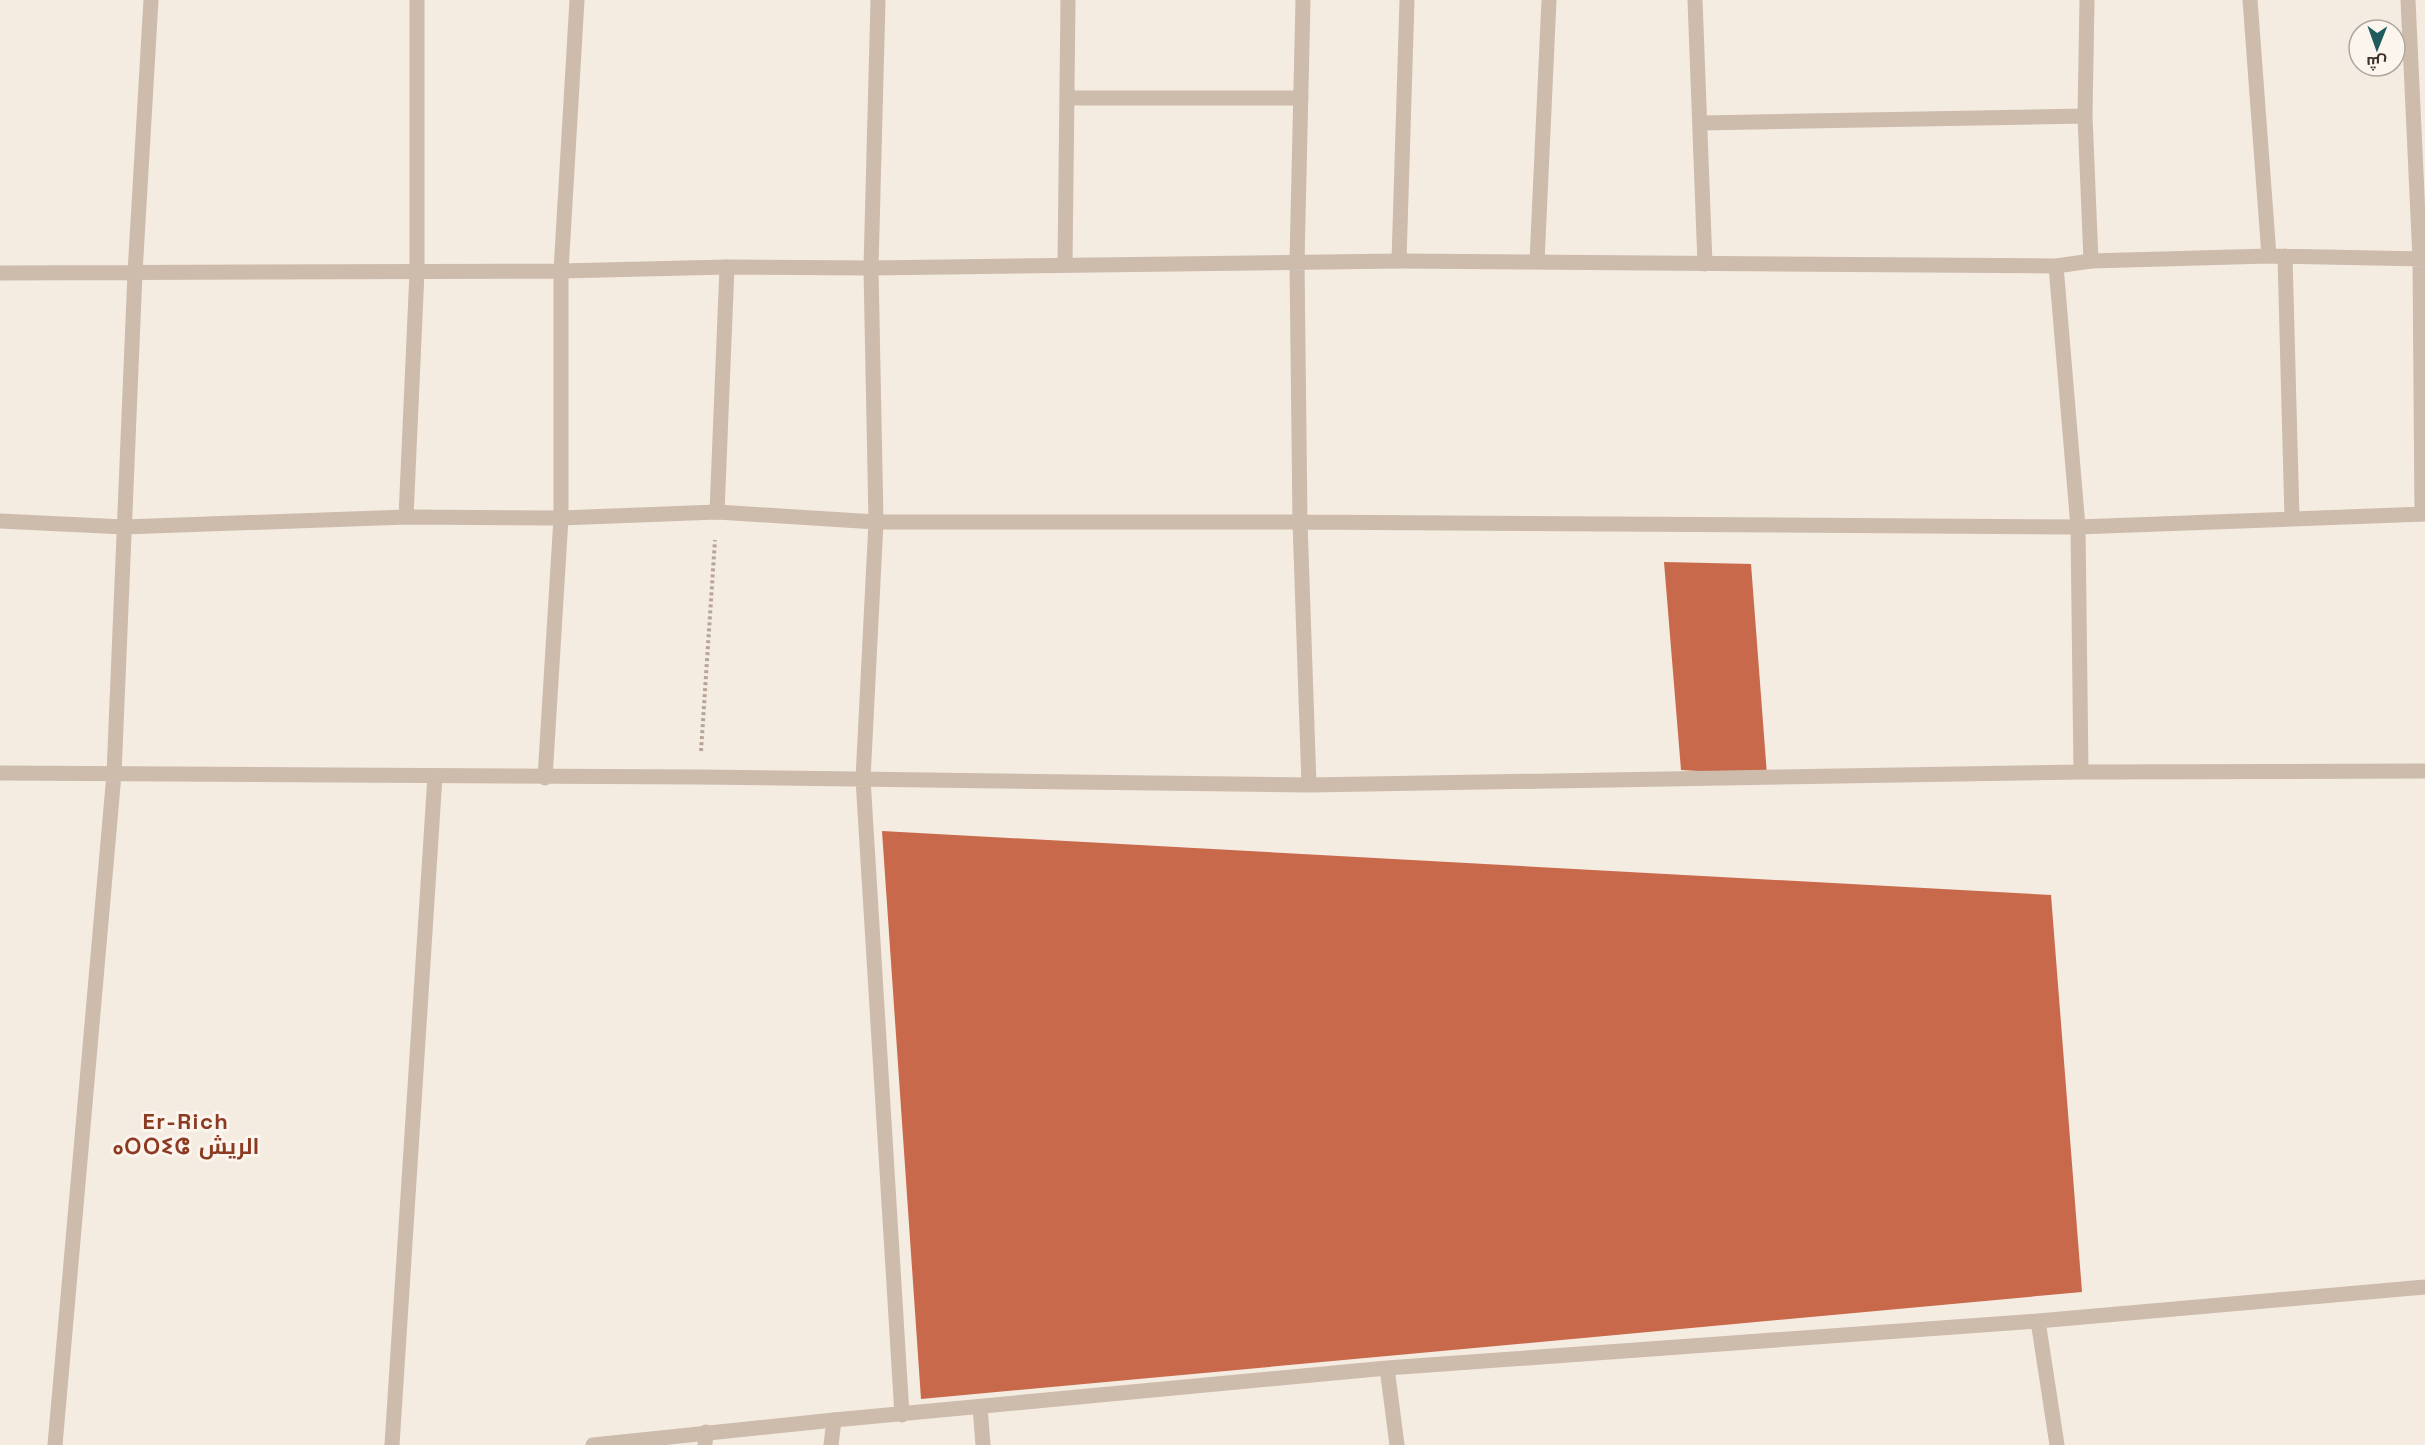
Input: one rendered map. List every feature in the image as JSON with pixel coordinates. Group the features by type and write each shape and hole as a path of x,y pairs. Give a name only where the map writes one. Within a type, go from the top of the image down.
{"street":[{"path":"55,1445 114,774 135,273 151,0"},
{"path":"406,517 417,272 417,0"},
{"path":"545,778 561,518 561,271 577,0"},
{"path":"878,0 871,268 876,522 863,779 902,1415"},
{"path":"1065,265 1068,0"},
{"path":"1303,0 1297,262 1300,522 1309,784"},
{"path":"1399,261 1407,0"},
{"path":"1537,262 1549,0"},
{"path":"1695,0 1705,264"},
{"path":"2087,0 2085,116 2091,261"},
{"path":"2250,0 2268,256"},
{"path":"0,521 124,526 406,517 561,518 717,512 876,522 2078,527 2424,514 2422,259 2408,0"},
{"path":"1067,98 1301,98"},
{"path":"1701,123 2085,116"},
{"path":"0,273 561,271 727,267 871,268 1399,261 2056,266 2091,261 2268,256 2422,259"},
{"path":"2285,256 2292,519"},
{"path":"2056,266 2078,527 2081,772"},
{"path":"717,512 727,267"},
{"path":"0,773 545,778 699,777 1309,784 2081,772 2425,771"},
{"path":"392,1445 435,776"},
{"path":"593,1445 705,1439 834,1420 1387,1368 2038,1321 2425,1287"},
{"path":"2038,1321 2057,1445"},
{"path":"1387,1368 1397,1445"},
{"path":"980,1407 983,1445"},
{"path":"831,1445 834,1420"}],"path":[{"path":"699,777 717,512"}],"building":[{"path":"1664,562 1751,564 1767,775 1681,770"},
{"path":"882,831 2051,895 2082,1292 921,1399"}],"district":[{"name":"Er-Rich ⴰⵔⵔⵉⵛ الريش","path":"186,1134"}]}
